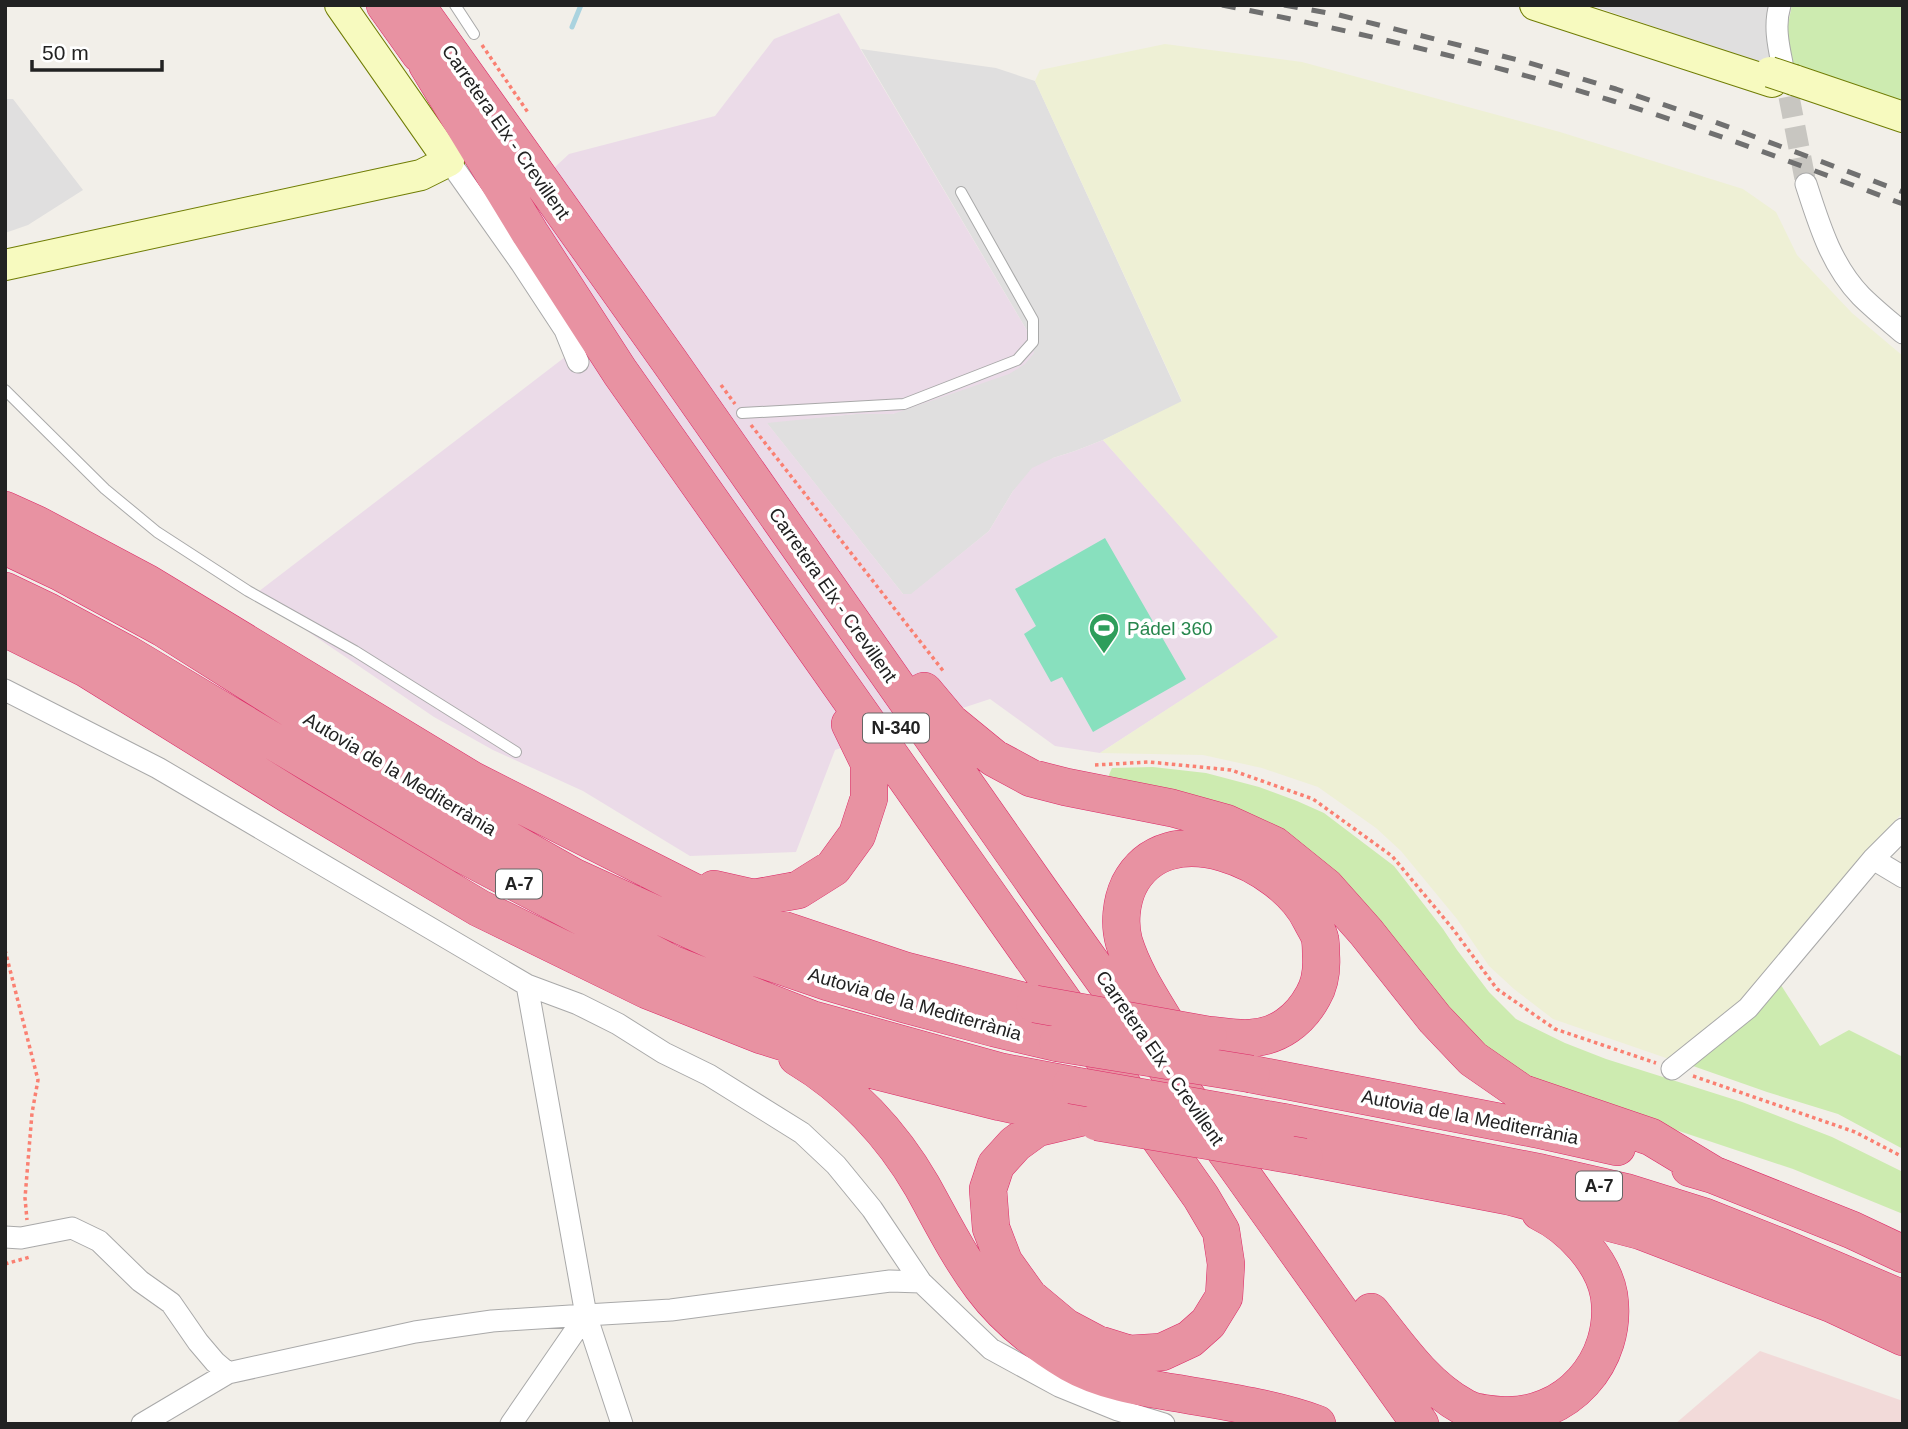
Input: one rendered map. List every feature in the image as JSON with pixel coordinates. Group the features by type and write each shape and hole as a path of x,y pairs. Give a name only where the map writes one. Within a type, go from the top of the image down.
{"highway":[{"name":"Carretera Elx - Crevillent","path":"420,24 670,362 1038,888 1420,1424"},
{"name":"Carretera Elx - Crevillent","path":"420,24 1389,1424"},
{"path":"420,24 530,233 612,360 1201,1197 1220,1231 1226,1264 1224,1297 1208,1323 1190,1339 1162,1352 1129,1354 1097,1345 1065,1327 1029,1297 1004,1262 991,1228 988,1189 996,1165 1015,1144 1037,1128 1083,1108"},
{"path":"670,362 895,658 1165,1022 1371,1312 1446,1424"},
{"path":"5,510 147,583 472,780 659,877 738,915 906,971 1035,1004 1208,1035 1252,1039 1278,1032 1297,1020 1314,995 1322,968 1320,938 1306,909 1283,885 1257,866 1230,854 1202,849 1175,850 1152,859 1136,873 1125,894 1121,918 1123,940 1133,966 1165,1022"},
{"path":"659,877 754,898 798,890 833,868 857,835 869,798 869,763 838,701 734,536"},
{"name":"Autovia de la Mediterrània","path":"5,546 60,572 163,628 423,792 574,877 734,950 904,1004 1058,1043 1251,1074 1627,1149 1714,1175 1852,1230 1903,1254"},
{"name":"Autovia de la Mediterrània","path":"5,592 129,655 462,854 672,964 811,1019 1002,1072 1083,1108 1282,1122 1528,1170 1625,1192 1705,1217 1903,1299"},
{"path":"5,628 88,670 479,908 647,989 761,1035 877,1071 1000,1102 1083,1108 1304,1157 1508,1196 1641,1231 1832,1304 1903,1337"},
{"path":"895,658 950,722 994,758 1031,778 1226,822 1274,845 1326,887 1435,1018 1473,1059 1522,1093 1651,1137 1714,1175"},
{"path":"761,1035 811,1066 848,1094 888,1137 920,1183 982,1287 1008,1316 1041,1344 1073,1364 1102,1377 1151,1389 1242,1404 1296,1416 1317,1424"},
{"path":"1371,1312 1414,1364 1442,1392 1466,1408 1512,1416 1535,1412 1556,1404 1576,1390 1594,1369 1606,1342 1610,1318 1609,1294 1598,1266 1576,1237 1549,1216 1508,1196"}],"street":[{"path":"1535,5 1573,10 1903,117"},
{"path":"1780,5 1777,14 1777,40 1782,77"},
{"path":"348,17 521,262 565,330 578,362"},
{"path":"1782,77 1903,127"},
{"path":"5,265 421,175 449,161"},
{"path":"1806,184 1822,233 1845,276 1861,296 1903,332"},
{"path":"5,690 158,768 527,985 578,1004 618,1024 664,1054 709,1075 802,1133 836,1165 872,1209 922,1282 991,1349 1059,1386 1118,1410 1164,1424"},
{"path":"1672,1069 1748,1008 1873,859 1903,829"},
{"path":"1873,859 1903,877"},
{"path":"527,985 586,1315 622,1424"},
{"path":"5,1237 72,1228 99,1241 140,1280 171,1303 198,1342 228,1373"},
{"path":"142,1424 228,1373 415,1332 492,1321 671,1310 890,1281 922,1282"},
{"path":"511,1424 586,1315"}],"lane":[{"path":"420,24 474,34"},
{"path":"742,413 904,404 1017,360 1033,342 1033,320 961,192"},
{"path":"5,390 104,489 157,532 248,592 355,651 516,752"}],"path":[{"path":"474,34 535,123"},
{"path":"717,380 950,680"},
{"path":"1094,765 1149,761 1231,770 1313,799 1392,856 1453,929 1497,989 1555,1029 1855,1132 1903,1157"},
{"path":"5,950 37,1080 25,1198 28,1236"}],"shaded area":[{"path":"1590,5 1792,5 1787,29 1793,74"},
{"path":"839,13 1029,334 1034,353 1025,364 1009,374 893,414 856,414 767,423 903,594 911,594 989,531 1013,491 1032,468 1103,440 1279,637 1100,753 1055,746 990,699 835,750 796,852 690,856 583,791 493,750 434,717 254,595 582,344 503,215 569,154 715,116 774,39"},
{"path":"861,49 996,68 1035,81 1182,402 1103,440 1053,458 1013,491 989,531 912,594 903,594 766,422 856,414 893,414 1029,334"},
{"path":"5,99 13,99 83,190 28,225 5,233"},
{"path":"1760,1351 1903,1401 1903,1424 1675,1424"}],"green space":[{"path":"1792,5 1903,5 1903,111 1793,74 1787,29"},
{"path":"1165,44 1302,62 1560,132 1743,189 1776,212 1797,255 1852,313 1903,356 1903,812 1833,889 1740,1002 1669,1059 1553,1019 1514,989 1489,966 1457,919 1401,851 1376,828 1318,787 1262,768 1203,755 1100,753 1278,637 1103,440 1182,401 1035,81 1040,70"},
{"name":"Pádel 360","path":"1105,538 1186,679 1093,732 1062,677 1051,682 1024,634 1036,626 1015,589"},
{"path":"1153,767 1206,773 1259,787 1324,813 1394,866 1489,992 1516,1019 1606,1059 1742,1102 1832,1137 1903,1172 1903,1214 1793,1169 1583,1099 1539,1081 1505,1061 1472,1036 1389,936 1108,777 1112,768"},
{"path":"1779,982 1820,1046 1849,1030 1903,1057 1903,1149 1838,1114 1693,1066 1746,1020"}],"waterway":[{"path":"572,27 581,5"}],"tunnel":[{"path":"1783,66 1806,184"}],"railway":[{"path":"1222,5 1419,48 1565,87 1723,137 1903,204"},
{"path":"1284,5 1339,15 1526,62 1616,89 1707,119 1903,192"}],"place":[{"name":"Pádel 360","path":"1104,655"}]}
